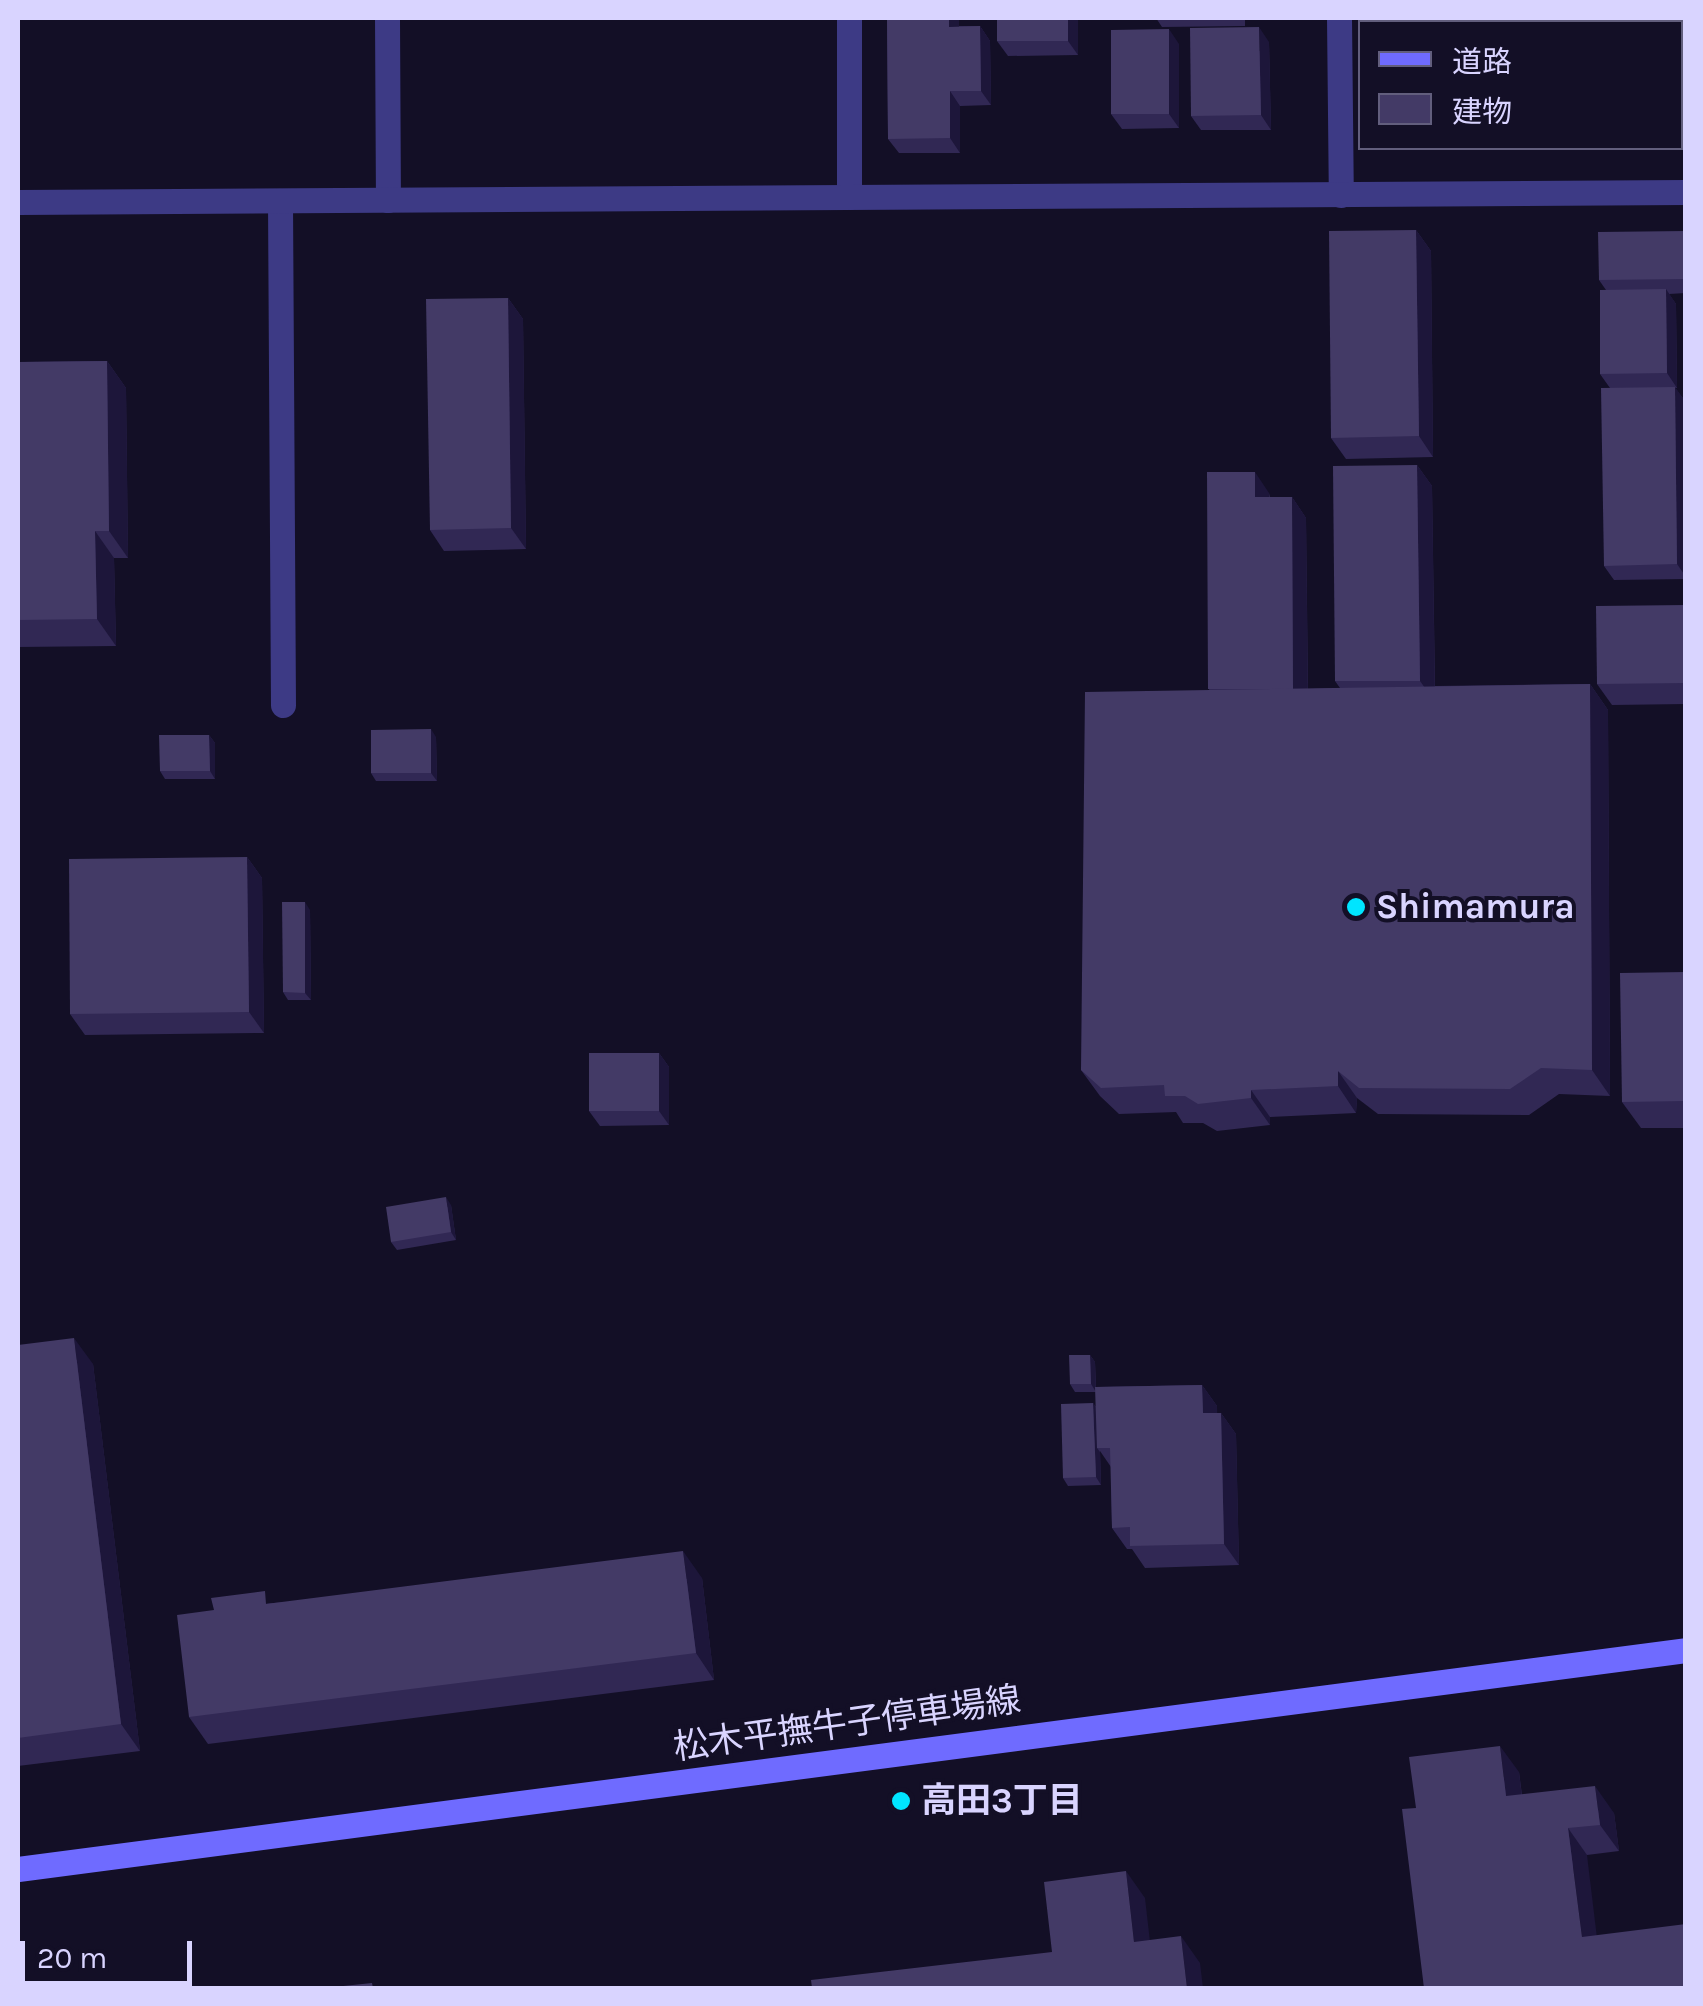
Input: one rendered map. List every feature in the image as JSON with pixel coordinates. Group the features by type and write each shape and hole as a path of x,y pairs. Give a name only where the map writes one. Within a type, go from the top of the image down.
{"main road":[{"name":"松木平撫牛子停車場線","path":"18,1869 1686,1650"}],"street":[{"path":"386,18 388,200"},
{"path":"849,18 849,197"},
{"path":"1340,18 1341,194"},
{"path":"18,202 1686,192"},
{"path":"280,201 283,705"}],"building":[{"path":"887,18 949,18 949,27 980,26 981,91 950,91 950,138 888,139"},
{"path":"997,18 1068,18 1068,41 997,41"},
{"path":"1259,27 1261,115 1191,116 1190,28"},
{"path":"1169,29 1169,114 1111,114 1111,30"},
{"path":"1416,230 1419,436 1331,438 1329,231"},
{"path":"1686,231 1686,279 1599,280 1598,232"},
{"path":"1666,289 1667,373 1600,374 1600,290"},
{"path":"508,298 511,528 430,530 426,299"},
{"path":"107,361 109,531 95,531 97,619 18,620 18,362"},
{"path":"1675,387 1677,564 1604,566 1601,388"},
{"path":"1417,465 1420,681 1335,681 1333,466"},
{"path":"1207,472 1255,472 1255,497 1292,497 1293,689 1208,689"},
{"path":"1686,605 1686,683 1597,684 1596,606"},
{"name":"Shimamura","path":"1590,684 1592,1070 1541,1068 1510,1089 1359,1088 1338,1071 1338,1086 1251,1090 1251,1098 1198,1104 1185,1096 1165,1096 1164,1085 1101,1088 1081,1070 1085,692"},
{"path":"431,729 431,773 371,773 371,730"},
{"path":"159,735 209,735 210,771 160,771"},
{"path":"247,857 249,1012 70,1014 69,859"},
{"path":"282,902 305,902 305,993 283,992"},
{"path":"1686,972 1686,1101 1622,1102 1620,973"},
{"path":"589,1053 659,1053 659,1111 589,1111"},
{"path":"446,1197 451,1232 391,1242 386,1207"},
{"path":"74,1338 121,1724 18,1738 18,1345"},
{"path":"1069,1355 1090,1355 1091,1384 1070,1384"},
{"path":"1202,1385 1203,1413 1221,1413 1224,1544 1130,1546 1130,1527 1112,1528 1110,1448 1097,1448 1095,1387"},
{"path":"1093,1403 1096,1477 1063,1478 1061,1404"},
{"path":"683,1551 696,1653 189,1717 177,1615 214,1610 211,1598 265,1591 266,1604"},
{"path":"1500,1746 1506,1796 1595,1786 1600,1825 1568,1828 1582,1937 1686,1924 1686,1988 1424,1988 1402,1809 1416,1808 1409,1757"},
{"path":"1126,1871 1134,1942 1181,1936 1187,1988 812,1988 811,1980 1052,1952 1044,1882"},
{"path":"372,1983 373,1988 324,1988"}],"place":[{"name":"Shimamura","path":"1356,907"},
{"name":"高田3丁目","path":"901,1801"}]}
